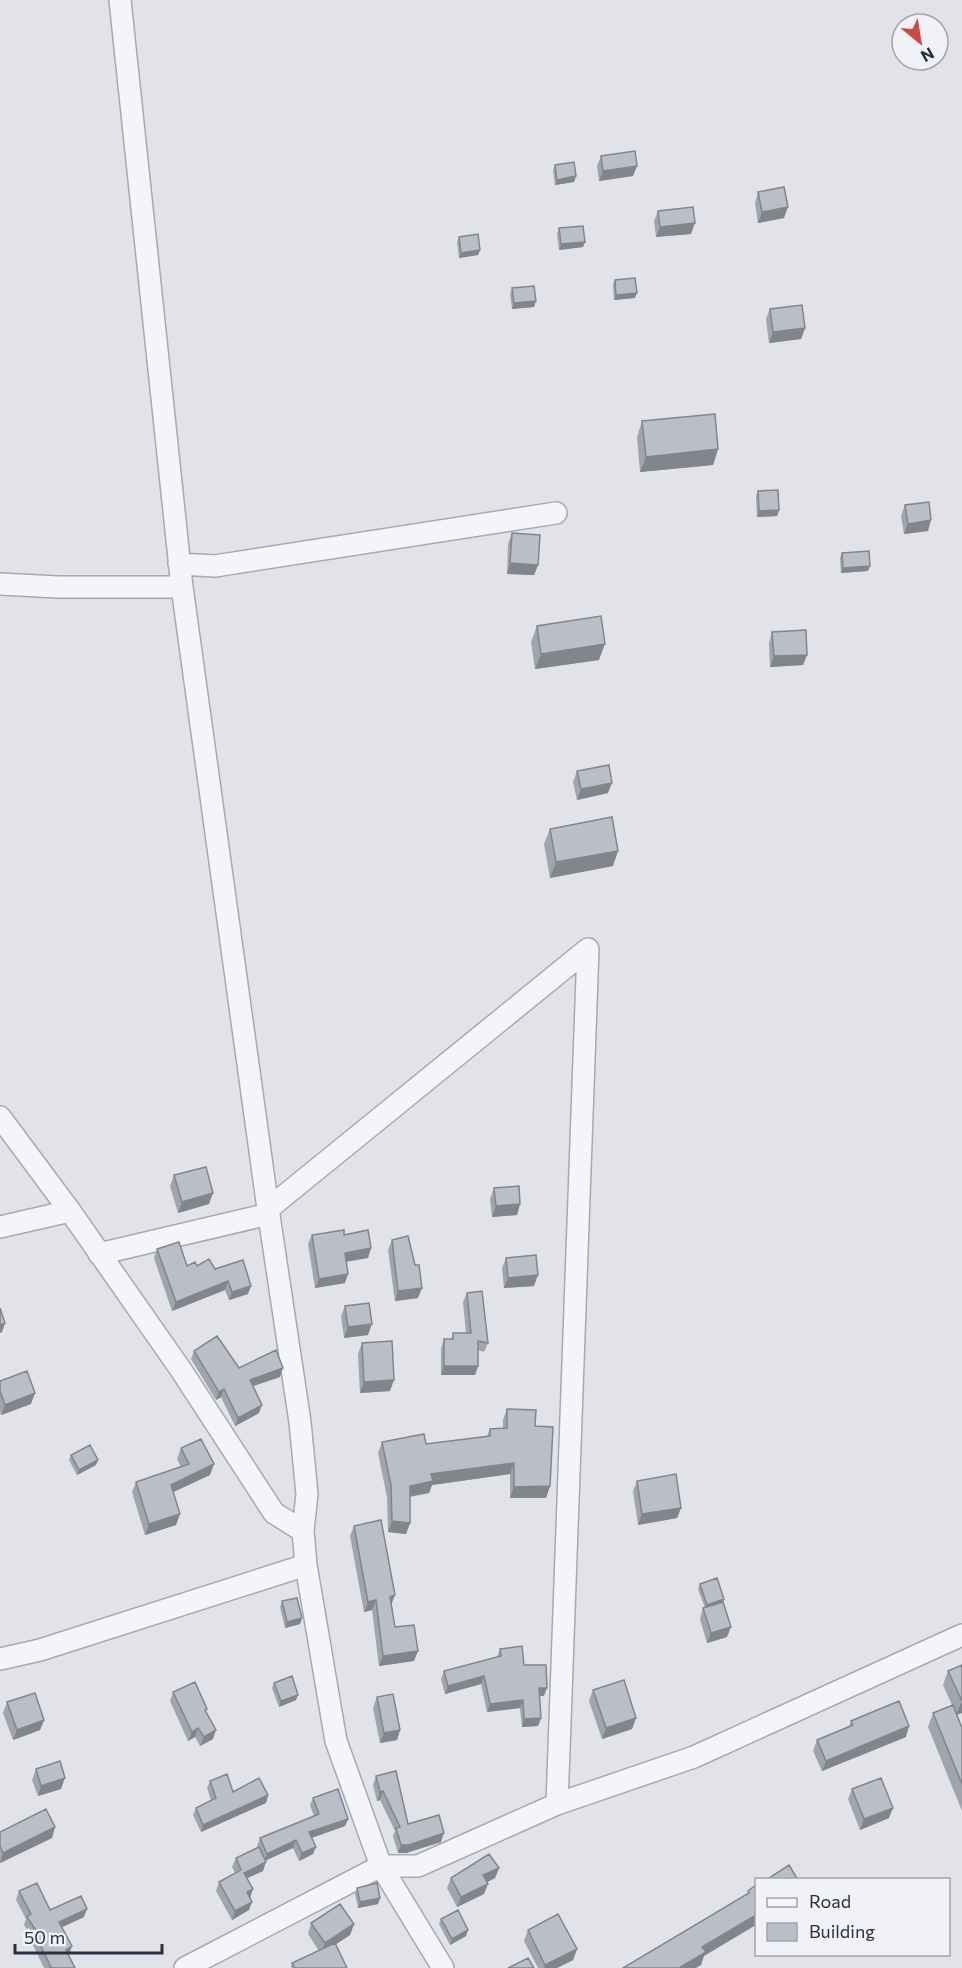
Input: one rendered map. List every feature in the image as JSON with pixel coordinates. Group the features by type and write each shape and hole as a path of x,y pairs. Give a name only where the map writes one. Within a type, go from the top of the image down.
{"street":[{"path":"120,0 179,564 268,1211 300,1422 307,1494 303,1531 306,1565 336,1741 381,1866 443,1968"},
{"path":"179,564 215,566 556,513"},
{"path":"0,584 58,587 182,587"},
{"path":"99,1254 268,1211 588,949 557,1804"},
{"path":"0,1117 70,1211 181,1370 274,1513 303,1531"},
{"path":"0,1227 70,1211"},
{"path":"0,1659 40,1650 306,1565"},
{"path":"185,1968 381,1866 418,1866 557,1804 694,1757 962,1635"}],"building":[{"path":"635,151 637,166 603,171 601,156"},
{"path":"574,162 576,176 557,180 555,165"},
{"path":"784,187 788,207 762,212 758,192"},
{"path":"693,207 695,223 660,227 658,211"},
{"path":"583,226 585,242 561,244 559,228"},
{"path":"478,234 480,250 461,253 459,237"},
{"path":"635,278 637,293 616,295 615,280"},
{"path":"534,286 536,301 514,303 512,288"},
{"path":"802,305 805,328 773,332 770,309"},
{"path":"715,414 718,449 646,457 642,421"},
{"path":"778,490 779,510 759,511 758,491"},
{"path":"929,502 931,520 908,524 905,505"},
{"path":"512,533 540,535 538,565 510,563"},
{"path":"869,551 870,566 843,568 842,553"},
{"path":"601,616 605,644 541,654 537,626"},
{"path":"806,630 807,655 774,656 772,632"},
{"path":"609,765 612,783 581,789 577,771"},
{"path":"612,817 618,851 556,862 550,829"},
{"path":"206,1167 213,1193 182,1202 174,1175"},
{"path":"519,1186 520,1204 496,1206 494,1188"},
{"path":"344,1230 344,1235 368,1230 371,1248 345,1253 348,1274 319,1279 312,1235"},
{"path":"408,1236 415,1265 419,1265 422,1288 398,1291 392,1240"},
{"path":"179,1242 187,1266 195,1262 197,1266 209,1259 215,1269 243,1260 251,1286 232,1292 228,1281 176,1302 157,1249"},
{"path":"536,1255 538,1275 508,1278 506,1258"},
{"path":"482,1291 488,1343 478,1341 478,1366 444,1366 444,1339 453,1339 453,1333 471,1333 467,1293"},
{"path":"369,1303 372,1324 348,1327 345,1306"},
{"path":"0,1308 5,1323 0,1325"},
{"path":"217,1336 239,1368 276,1350 283,1368 250,1380 262,1405 238,1418 224,1389 219,1392 194,1351"},
{"path":"392,1341 394,1380 364,1382 362,1343"},
{"path":"27,1371 35,1393 5,1405 0,1391 0,1381"},
{"path":"507,1409 536,1410 535,1426 553,1427 550,1486 514,1487 514,1463 431,1474 433,1481 410,1486 410,1523 392,1521 391,1485 382,1442 424,1434 426,1444 490,1436 490,1429 507,1428"},
{"path":"201,1439 214,1464 171,1485 180,1514 149,1524 136,1482 189,1464 181,1448"},
{"path":"90,1445 98,1460 79,1470 71,1455"},
{"path":"676,1474 681,1508 642,1514 637,1481"},
{"path":"381,1520 395,1595 390,1597 395,1627 414,1625 418,1651 383,1656 376,1600 368,1602 354,1526"},
{"path":"717,1578 724,1599 707,1605 700,1584"},
{"path":"297,1598 302,1618 287,1622 282,1601"},
{"path":"723,1602 731,1627 711,1633 703,1608"},
{"path":"522,1646 524,1665 546,1665 547,1688 539,1688 541,1718 524,1719 523,1700 490,1704 484,1676 448,1686 444,1671 501,1656 500,1649"},
{"path":"962,1665 962,1701 948,1671"},
{"path":"292,1676 298,1695 281,1701 274,1683"},
{"path":"624,1680 636,1718 606,1728 593,1690"},
{"path":"195,1682 207,1709 205,1710 216,1730 204,1737 198,1728 192,1732 173,1692"},
{"path":"35,1693 44,1720 17,1730 7,1702"},
{"path":"393,1694 400,1730 384,1733 377,1697"},
{"path":"899,1701 909,1726 826,1761 817,1740 853,1725 851,1721"},
{"path":"953,1705 962,1728 962,1784 933,1713"},
{"path":"60,1761 65,1778 41,1786 36,1769"},
{"path":"396,1771 408,1824 439,1815 444,1833 409,1845 401,1845 396,1828 400,1827 383,1791 380,1792 376,1776"},
{"path":"227,1774 233,1792 259,1778 268,1795 203,1825 196,1808 216,1798 210,1781"},
{"path":"881,1778 893,1808 864,1819 852,1789"},
{"path":"338,1789 348,1819 309,1832 316,1847 302,1853 296,1840 267,1854 260,1838 319,1814 313,1798"},
{"path":"46,1809 55,1827 3,1853 0,1846 0,1832"},
{"path":"259,1847 266,1862 244,1873 253,1889 247,1892 252,1902 235,1911 219,1882 241,1870 236,1858"},
{"path":"489,1854 499,1868 483,1875 488,1884 461,1897 451,1878"},
{"path":"789,1865 797,1878 769,1878"},
{"path":"37,1883 50,1910 81,1896 87,1909 59,1922 72,1946 66,1950 75,1968 50,1968 33,1930 35,1929 27,1917 31,1914 19,1891"},
{"path":"377,1883 380,1898 360,1902 357,1888"},
{"path":"755,1886 755,1916 702,1947 706,1952 679,1968 623,1968 749,1893 748,1891"},
{"path":"340,1904 354,1924 325,1943 311,1923"},
{"path":"458,1910 468,1930 452,1939 441,1919"},
{"path":"558,1914 577,1949 545,1965 528,1930"},
{"path":"335,1943 347,1968 295,1968 292,1963"},
{"path":"528,1958 534,1968 508,1968"}]}
